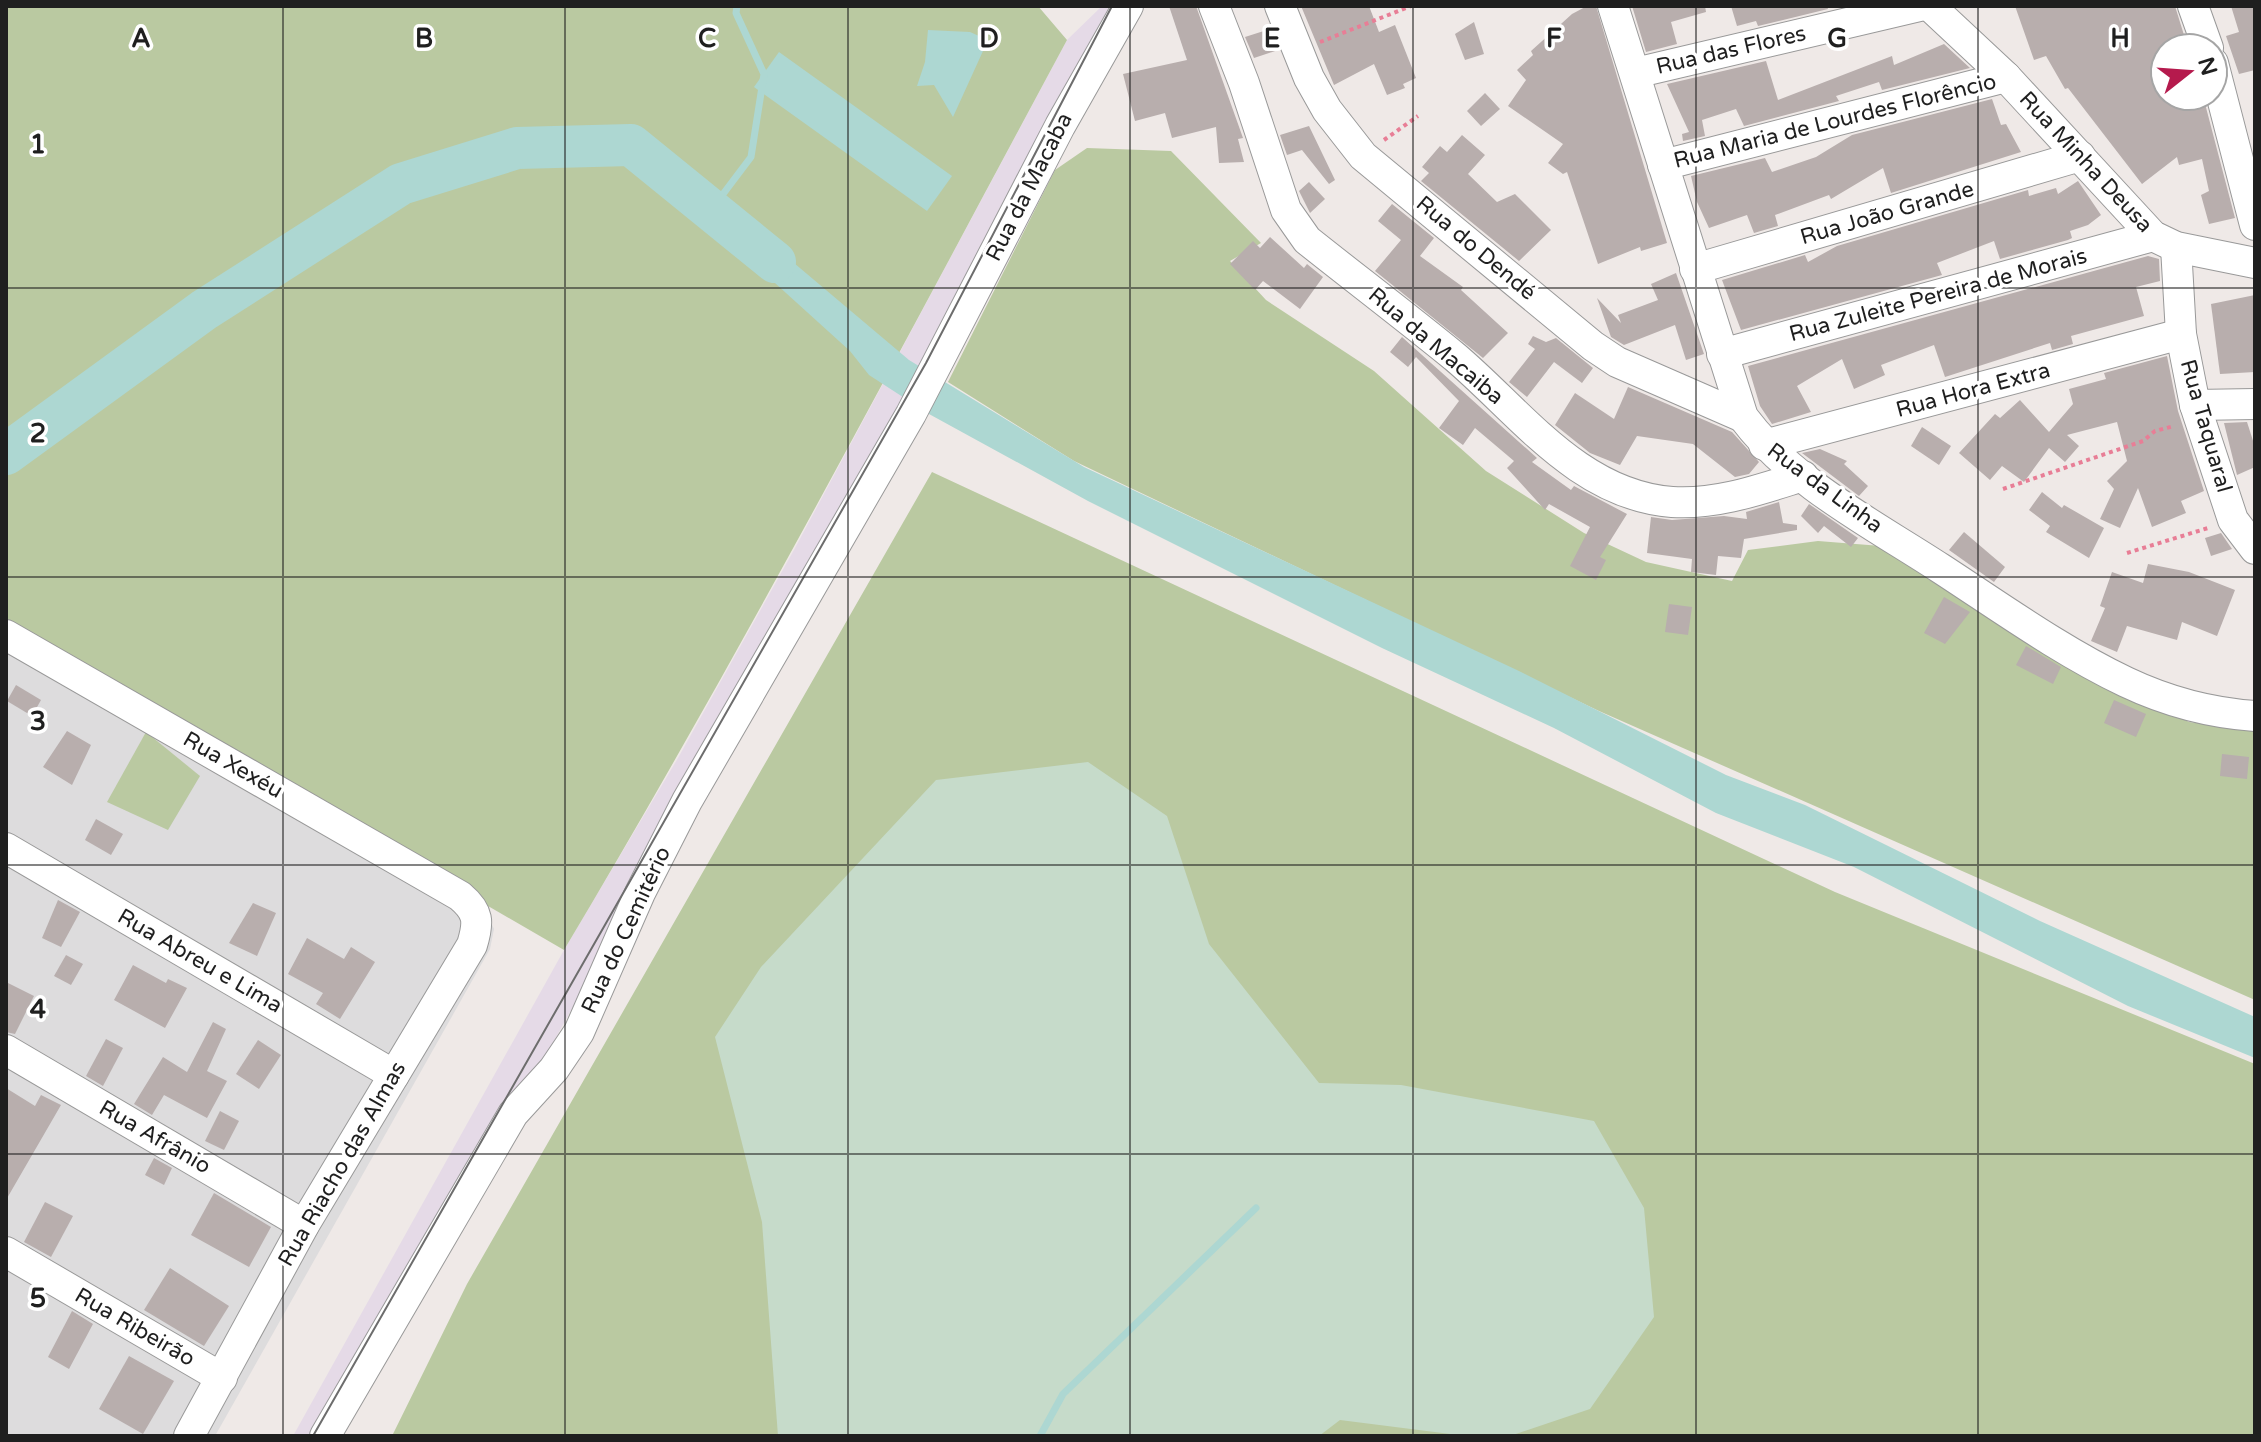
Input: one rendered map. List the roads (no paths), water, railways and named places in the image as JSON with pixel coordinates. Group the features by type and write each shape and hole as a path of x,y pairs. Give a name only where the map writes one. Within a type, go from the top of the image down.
{"street":[{"name":"Rua da Macaba","path":"911,414 1060,126 1128,6"},
{"name":"Rua da Macaiba","path":"1214,6 1244,83 1286,210 1296,227 1307,240 1457,359 1582,471 1642,497 1673,502 1740,495 1803,476"},
{"name":"Rua do Dendé","path":"1280,6 1297,52 1327,110 1363,156 1593,346 1617,362 1743,417"},
{"name":"Rua da Linha","path":"1613,6 1743,417 1764,445 1803,476 2020,620 2126,682 2173,701 2228,714 2255,716"},
{"name":"Rua das Flores","path":"1635,73 1920,6"},
{"name":"Rua Minha Deusa","path":"1930,6 2006,77 2165,242"},
{"path":"2193,6 2202,32"},
{"name":"Rua Maria de Lourdes Florêncio","path":"1663,165 2006,77"},
{"path":"2226,112 2255,225"},
{"name":"Rua João Grande","path":"1695,269 2080,156"},
{"path":"2165,242 2255,263"},
{"name":"Rua Taquaral","path":"2165,242 2197,412 2233,520 2255,549"},
{"name":"Rua Zuleite Pereira de Morais","path":"1722,354 2165,242"},
{"name":"Rua Hora Extra","path":"1764,445 2181,334"},
{"path":"2197,412 2255,404"},
{"name":"Rua do Cemitério","path":"325,1436 513,1114 554,1069 579,1032 640,893 687,801 911,414"},
{"name":"Rua Xexéu","path":"6,635 460,896"},
{"name":"Rua Abreu e Lima","path":"6,848 394,1075"},
{"name":"Rua Riacho das Almas","path":"189,1436 304,1225 472,945 478,919 474,908 460,896"},
{"name":"Rua Afrânio","path":"6,1050 304,1225"},
{"name":"Rua Ribeirão","path":"6,1252 222,1378"}],"water":[{"path":"928,30 970,32 988,40 953,117 934,85 917,86 925,62"},
{"path":"779,52 952,176 927,211 754,87"},
{"path":"743,220 909,360 1084,467 1519,671 1726,775 1805,805 2040,921 2255,1017 2255,1058 2128,1006 1854,867 1716,813 1554,728 1382,648 1088,501 929,414 869,375 850,351 721,234"}],"waterway":[{"path":"711,210 751,157 764,74 736,13 737,6"},
{"path":"6,454 204,310 401,184 517,148 631,145 775,262"},
{"path":"1040,1436 1063,1394 1256,1208"}],"tram line":[{"path":"313,1436 926,363 1112,6"}]}
